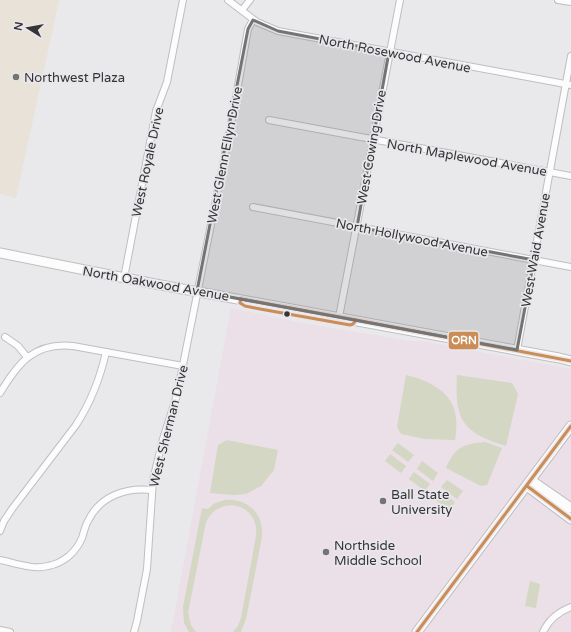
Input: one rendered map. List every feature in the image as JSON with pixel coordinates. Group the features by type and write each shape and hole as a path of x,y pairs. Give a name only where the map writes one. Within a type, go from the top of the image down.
{"street":[{"name":"West Royale Drive","path":"124,278 156,111 167,82 183,0"},
{"name":"North Rosewood Avenue","path":"228,0 253,20 278,31 568,85"},
{"path":"242,10 250,0"},
{"name":"West Cowing Drive","path":"339,317 400,0"},
{"path":"558,0 571,2"},
{"name":"West Glenn Ellyn Drive","path":"197,291 233,114 248,29 253,20"},
{"name":"West Waid Avenue","path":"516,350 534,260 549,172 568,85 571,56"},
{"name":"North Maplewood Avenue","path":"269,120 571,176"},
{"name":"North Hollywood Avenue","path":"253,207 356,228 571,267"},
{"name":"North Oakwood Avenue","path":"0,253 124,278 571,361"},
{"name":"West Sherman Drive","path":"134,632 138,621 146,569 152,490 157,462 178,395 197,291"},
{"path":"5,337 18,346 27,357"},
{"path":"0,393 15,370 27,357 41,349 61,345 183,366"},
{"path":"0,531 12,509 84,414 95,391 106,352"},
{"path":"418,632 571,426"},
{"path":"530,483 571,508"},
{"path":"530,483 571,519"},
{"path":"0,560 39,567 58,563 68,557 76,548 89,518 103,502 114,494 126,490 152,490"},
{"path":"542,632 551,619 562,611 571,607"},
{"path":"0,630 10,632"}],"highlighted area":[{"path":"253,20 278,31 389,52 357,227 534,260 517,350 197,291 248,29"}],"shaded area":[{"name":"Northwest Plaza","path":"0,0 59,0 16,198 0,194"},
{"name":"Ball State University","path":"231,308 308,324 410,341 422,341 571,369 571,632 171,632"}],"green space":[{"path":"406,375 423,380 445,394 454,409 456,418 455,440 425,439 401,434 397,427"},
{"path":"457,375 512,383 518,394 506,446 480,436 471,430 465,423 457,404"},
{"path":"227,440 278,450 274,470 261,486 246,494 233,495 210,493 218,445"},
{"path":"485,442 502,448 487,485 481,486 446,468 456,451 471,444"},
{"path":"398,443 414,455 408,462 392,450"},
{"path":"390,454 406,466 401,473 385,461"},
{"path":"422,461 438,473 433,481 417,469"},
{"path":"414,472 430,484 425,491 409,479"},
{"path":"447,480 463,491 457,499 441,487"},
{"path":"439,490 455,502 449,510 433,498"},
{"path":"225,500 241,502 253,509 260,521 262,529 262,537 246,619 241,632 233,632 238,626 241,618 256,536 256,525 252,516 246,510 238,506 229,505 220,507 212,513 206,522 188,613 191,625 196,632 189,632 184,623 183,607 202,508 208,509 215,503"},
{"path":"530,581 540,584 536,608 525,606"}],"transit line":[{"name":"ORN","path":"241,299 356,320 350,325 260,309 245,306 240,303 241,299"},
{"name":"ORN","path":"356,320 571,361"},
{"name":"ORN","path":"417,632 571,426"},
{"name":"ORN","path":"527,486 571,519"}],"place":[{"name":"Northwest Plaza","path":"16,77"},
{"name":"Ball State University","path":"383,501"},
{"name":"Northside Middle School","path":"326,552"}]}
